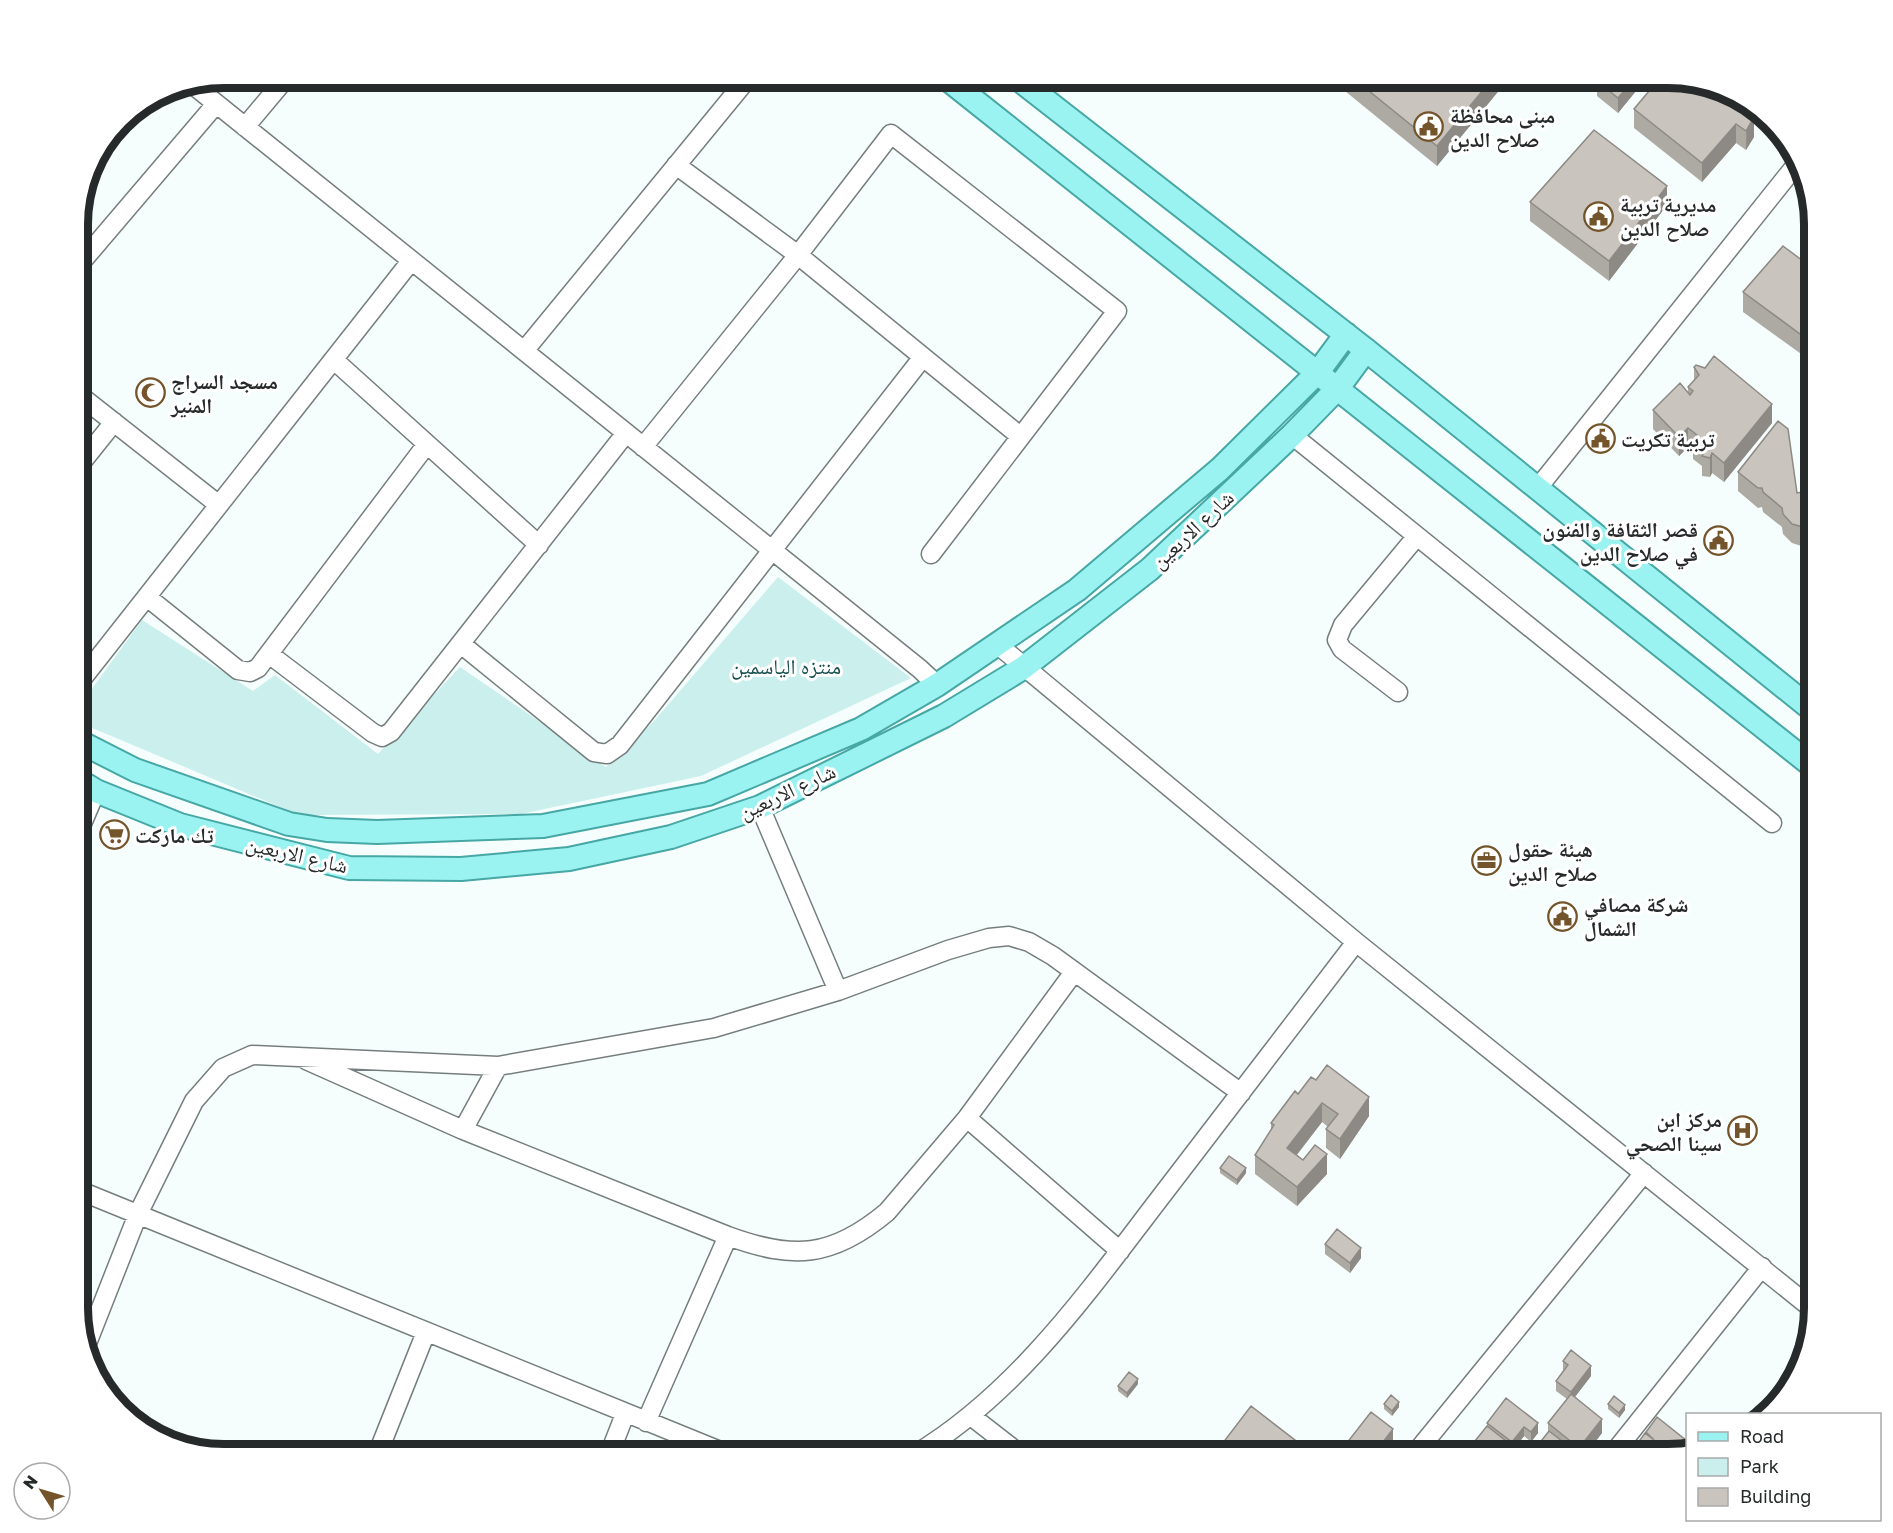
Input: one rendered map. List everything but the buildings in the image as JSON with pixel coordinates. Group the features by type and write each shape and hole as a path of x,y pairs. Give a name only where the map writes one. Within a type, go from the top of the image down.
{"main road":[{"path":"959,88 1804,759"},
{"path":"1030,88 1346,334 1804,702"},
{"path":"89,747 135,770 289,824 327,830 377,832 543,826 708,794 861,729 937,685 1077,590 1212,477 1318,372 1346,334"},
{"name":"شارع الاربعين","path":"89,786 180,825 349,868 461,869 569,860 671,837 760,807 944,716 1023,668 1150,569 1292,435 1338,388 1366,350"},
{"path":"180,825 195,791"}],"street":[{"path":"244,127 277,88"},
{"path":"524,351 740,88"},
{"path":"200,91 937,685"},
{"path":"89,253 216,104"},
{"path":"643,447 798,255 891,134 1117,311 931,554"},
{"path":"676,165 798,255 1020,436"},
{"path":"1537,489 1793,169"},
{"path":"89,670 411,261"},
{"path":"461,644 594,752 607,754 620,745 923,357"},
{"path":"334,360 539,545"},
{"path":"89,403 219,505"},
{"path":"89,453 114,422"},
{"path":"268,654 382,737 391,732 626,433"},
{"path":"1292,435 1772,823"},
{"path":"147,597 238,670 250,672 258,668 427,444"},
{"path":"1398,692 1342,649 1337,640 1343,626 1417,536"},
{"path":"997,644 1023,668 1356,942 1804,1302"},
{"path":"760,807 838,991"},
{"path":"91,1333 138,1214 179,1127 194,1101 214,1076 236,1060 252,1055 296,1055 498,1066 714,1028 838,991 972,942 1009,936 1029,942 1074,972 1241,1093"},
{"path":"930,1444 971,1416 1036,1352 1120,1251 1356,942"},
{"path":"296,1055 463,1130 728,1236 756,1246 801,1253 819,1250 855,1234 887,1212 967,1118 1074,972"},
{"path":"463,1130 498,1066"},
{"path":"967,1118 1120,1251"},
{"path":"1423,1444 1644,1173"},
{"path":"89,1194 702,1444"},
{"path":"646,1422 728,1236"},
{"path":"1621,1444 1762,1267"},
{"path":"381,1444 426,1332"},
{"path":"613,1444 625,1414"},
{"path":"971,1416 1007,1444"}],"green space":[{"name":"منتزه الياسمين","path":"778,577 911,678 701,776 521,814 299,815 89,727 89,693 142,620 253,691 275,675 378,754 460,667 606,767 654,721"}],"place":[{"name":"مبنى محافظة صلاح الدين","path":"1429,127"},
{"name":"مديرية تربية صلاح الدين","path":"1599,216"},
{"name":"مسجد السراج المنير","path":"150,393"},
{"name":"تربية تكريت","path":"1600,439"},
{"name":"قصر الثقافة والفنون في صلاح الدين","path":"1719,541"},
{"name":"تك ماركت","path":"114,835"},
{"name":"هيئة حقول صلاح الدين","path":"1487,861"},
{"name":"شركة مصافي الشمال","path":"1563,916"},
{"name":"مركز ابن سينا الصحي","path":"1743,1131"}]}
